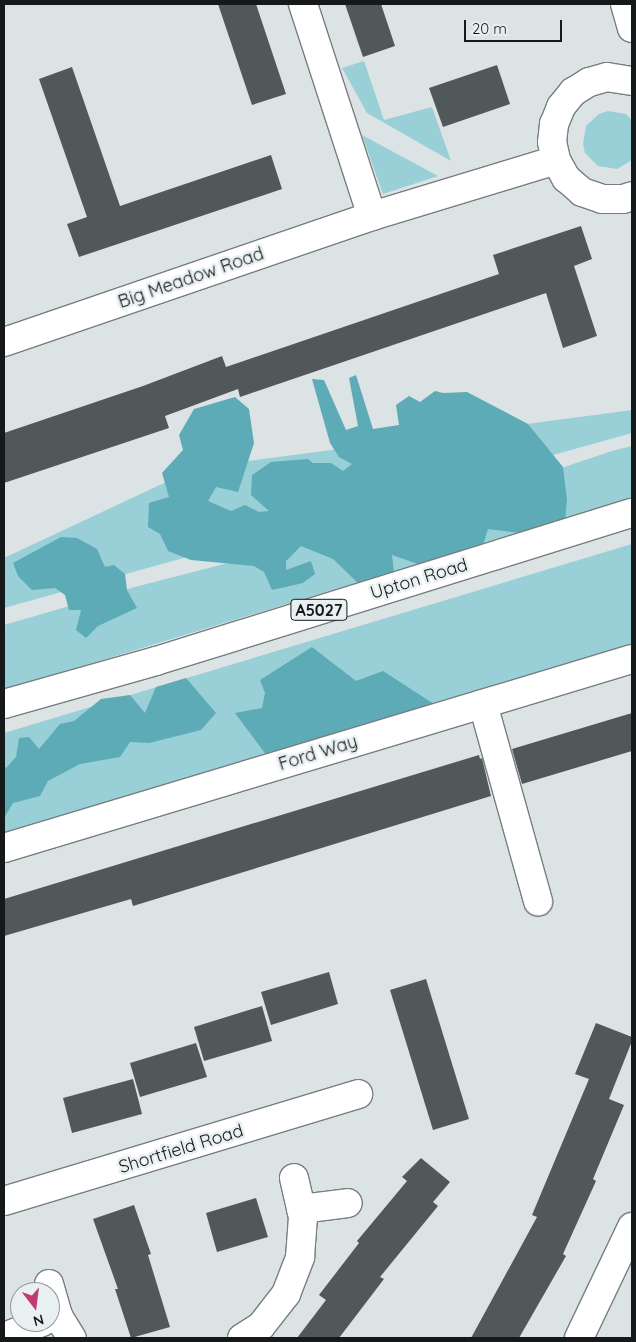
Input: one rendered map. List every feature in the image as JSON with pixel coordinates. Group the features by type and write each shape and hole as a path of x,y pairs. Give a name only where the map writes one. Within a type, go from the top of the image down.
{"street":[{"path":"303,4 372,216"},
{"path":"625,4 632,28"},
{"path":"632,81 607,77 589,82 573,92 561,106 554,124 552,142 556,160 566,178 582,192 602,199 623,199 632,196"},
{"name":"Big Meadow Road","path":"5,337 372,216 556,160"},
{"name":"Upton Road","path":"4,704 156,661 632,514"},
{"name":"Ford Way","path":"4,848 632,659"},
{"path":"483,704 538,901"},
{"name":"Shortfield Road","path":"4,1201 358,1094"},
{"path":"242,1338 261,1326 286,1294 300,1257 303,1217 294,1178"},
{"path":"301,1209 348,1203"},
{"path":"579,1338 632,1227"},
{"path":"4,1336 21,1332"}],"shaded area":[{"path":"364,61 384,120 432,107 451,161 367,113 342,68"},
{"path":"608,111 626,114 632,120 632,160 617,169 598,166 585,153 583,144 586,126 599,114"},
{"path":"362,135 438,176 383,194"},
{"path":"356,375 373,429 399,425 396,405 409,396 420,402 435,391 443,393 467,392 528,424 563,467 567,500 565,520 521,533 488,529 483,545 418,564 392,555 394,572 358,583 333,559 301,546 286,561 286,570 311,561 315,574 303,583 272,590 264,572 254,566 191,560 168,551 160,534 148,527 149,503 169,497 162,473 183,450 179,435 194,409 235,397 249,409 254,443 238,492 216,487 208,501 231,511 245,505 259,512 269,511 251,495 252,475 271,462 308,459 313,463 331,463 343,471 352,464 339,457 330,443 312,379 324,380 346,430 358,426 349,378"},
{"path":"632,410 632,433 4,608 4,558 196,468"},
{"path":"632,446 632,499 4,690 4,625 135,587 449,506"},
{"path":"61,537 77,538 97,549 105,567 114,565 125,574 127,590 137,608 98,626 86,638 76,630 81,610 69,610 65,595 55,588 32,590 18,576 13,563"},
{"path":"632,544 632,649 4,839 4,733"},
{"path":"312,647 356,681 383,671 437,706 270,760 235,713 262,708 265,693 260,680"},
{"path":"186,678 216,713 201,730 149,743 130,742 120,757 80,764 48,781 40,796 13,803 4,818 4,766 6,768 16,757 19,738 29,737 39,749 60,724 74,721 101,699 130,695 145,713 156,687"}],"building":[{"path":"218,4 256,4 286,94 252,105"},
{"path":"345,4 381,4 395,46 363,57"},
{"path":"497,65 510,104 443,127 429,88"},
{"path":"72,67 120,206 271,155 282,189 79,257 67,224 87,217 39,79"},
{"path":"581,226 592,259 574,266 597,336 563,348 546,293 240,397 238,389 165,416 169,428 4,483 4,433 143,386 222,356 226,367 499,274 493,255"},
{"path":"632,713 632,751 522,784 512,749"},
{"path":"479,755 480,759 482,758 491,796 133,906 131,899 4,936 4,899"},
{"path":"329,972 338,1004 271,1025 261,992"},
{"path":"426,979 469,1119 433,1130 390,990"},
{"path":"262,1006 272,1041 204,1061 194,1027"},
{"path":"596,1023 632,1037 632,1041 609,1099 624,1105 593,1179 596,1181 563,1254 566,1256 519,1338 471,1338 537,1217 532,1215 589,1079 575,1074"},
{"path":"196,1043 207,1077 140,1097 130,1063"},
{"path":"133,1079 142,1114 72,1133 63,1098"},
{"path":"421,1158 450,1182 433,1202 438,1206 380,1277 384,1279 339,1338 297,1338 326,1300 319,1295 359,1243 357,1241 407,1181 402,1177"},
{"path":"256,1198 268,1237 217,1252 206,1213"},
{"path":"134,1205 151,1254 148,1255 170,1327 131,1338 115,1289 118,1289 93,1219"}]}
